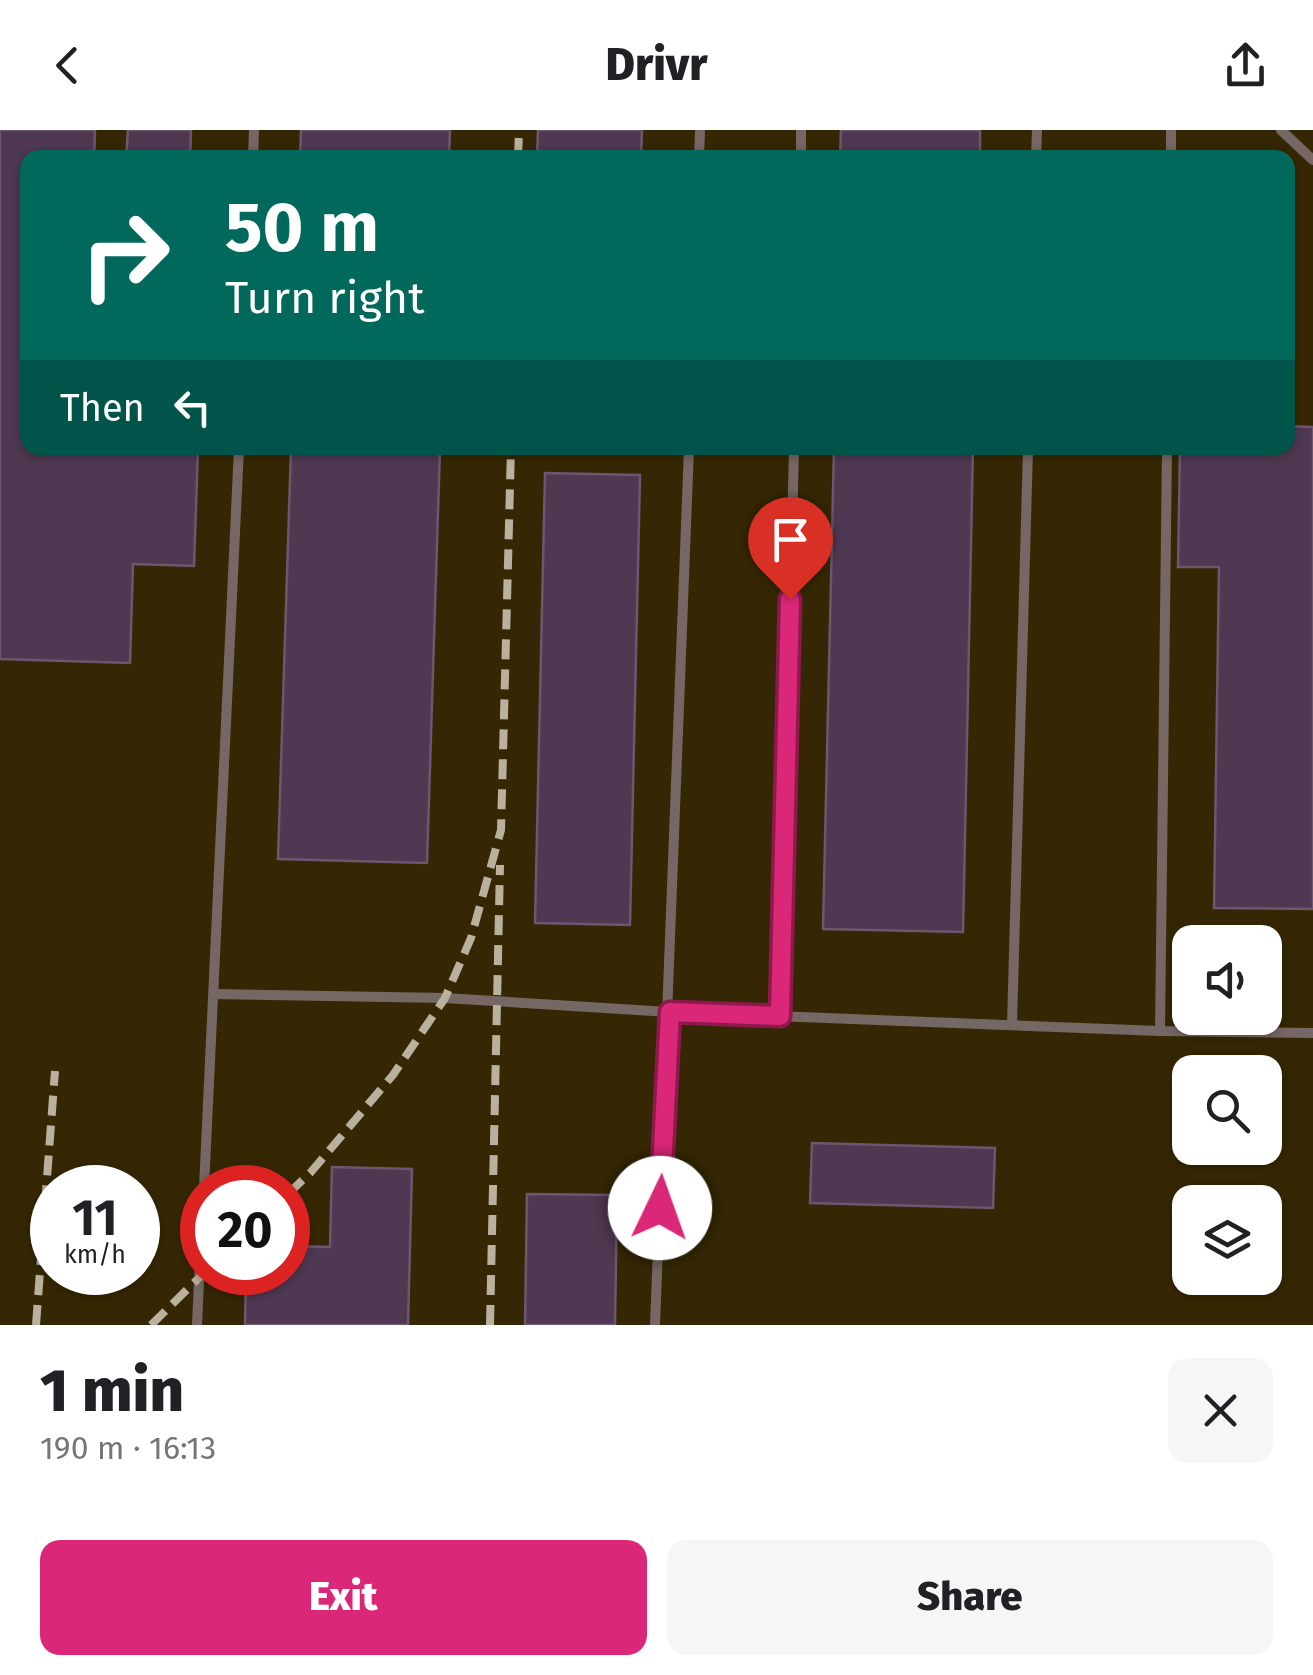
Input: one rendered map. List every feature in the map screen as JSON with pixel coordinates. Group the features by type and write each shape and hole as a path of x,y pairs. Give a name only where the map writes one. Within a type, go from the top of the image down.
{"lane":[{"path":"1281,130 1313,160"},
{"path":"205,1165 239,455"},
{"path":"655,1325 689,455"},
{"path":"780,1016 794,455"},
{"path":"1012,1025 1028,455"},
{"path":"1160,1031 1167,455"},
{"path":"214,994 445,998 670,1012 1313,1033"},
{"path":"197,1325 198,1295"}],"shaded area":[{"path":"0,130 1313,130 1313,1325 0,1325"}],"building":[{"path":"0,130 95,130 94,150 20,150 20,455 198,455 194,566 133,564 130,663 0,659"},
{"path":"128,130 191,130 190,150 127,150"},
{"path":"301,130 450,130 449,150 300,150"},
{"path":"538,130 642,130 641,150 537,150"},
{"path":"841,130 980,130 980,150 840,150"},
{"path":"1295,426 1313,427 1313,909 1214,908 1219,567 1178,567 1180,455 1295,455"},
{"path":"291,455 440,455 427,863 278,859"},
{"path":"834,455 973,455 963,932 823,929"},
{"path":"545,473 640,475 630,925 535,923"},
{"path":"812,1143 995,1148 993,1208 810,1203"},
{"path":"332,1167 412,1169 408,1325 245,1325 246,1295 310,1295 310,1247 330,1247"},
{"path":"527,1194 617,1195 615,1325 525,1325"}],"railway":[{"path":"518,150 519,130"},
{"path":"310,1173 393,1075 445,998 471,938 501,830 511,455"},
{"path":"490,1325 500,865"},
{"path":"36,1325 55,1071"},
{"path":"151,1325 182,1295"}],"route":[{"path":"660,1208 670,1012 780,1016 790,599"}]}
